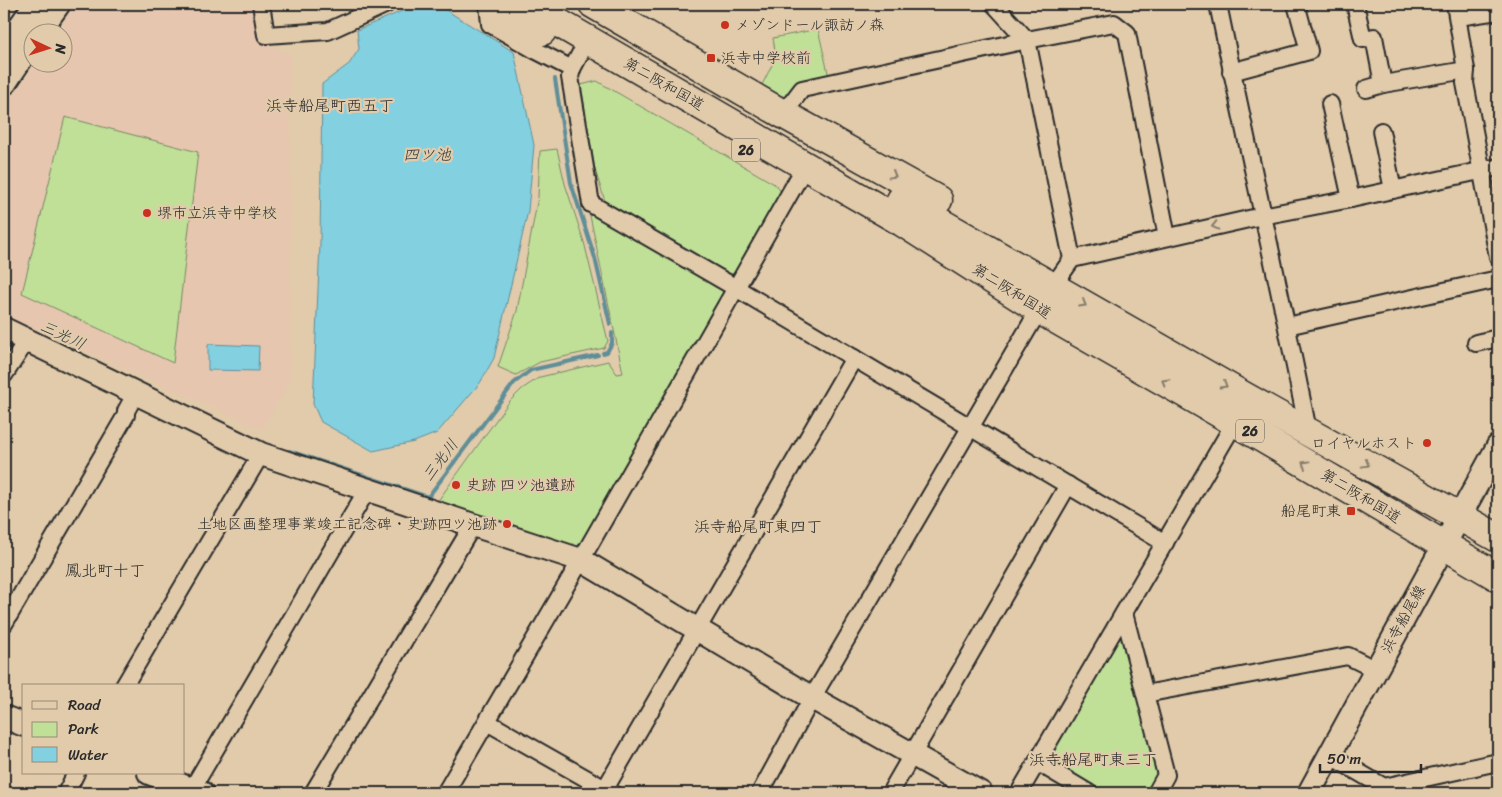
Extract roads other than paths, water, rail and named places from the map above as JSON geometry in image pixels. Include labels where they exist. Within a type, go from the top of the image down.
[{"type":"highway","name":"26","points":[[495,4],[576,61],[798,179],[935,260],[1001,286]]},
{"type":"highway","name":"第二阪和国道","points":[[526,4],[902,222],[970,264],[1001,286],[1045,292],[1308,431],[1498,538]]},
{"type":"highway","name":"第二阪和国道","points":[[562,4],[946,226],[1235,422],[1498,577]]},
{"type":"highway","name":"26","points":[[593,4],[783,114],[955,209],[1016,251],[1045,292]]},
{"type":"main road","points":[[4,82],[37,4]]},
{"type":"main road","points":[[20,42],[57,4]]},
{"type":"street","points":[[260,4],[266,36],[328,31],[387,4]]},
{"type":"street","points":[[488,4],[490,24],[535,50],[576,61],[570,77],[591,204],[1165,543]]},
{"type":"street","points":[[994,4],[1027,40],[1072,259]]},
{"type":"street","points":[[1220,4],[1231,72],[1308,431]]},
{"type":"street","points":[[1231,72],[1309,51],[1296,4]]},
{"type":"street","points":[[1355,4],[1363,39],[1374,38],[1383,84]]},
{"type":"street","points":[[1498,11],[1456,11],[1466,70],[1465,83],[1498,257]]},
{"type":"street","points":[[783,114],[802,89],[1114,23],[1127,33],[1168,237]]},
{"type":"street","points":[[1366,89],[1383,84],[1466,70]]},
{"type":"street","points":[[1330,104],[1351,199]]},
{"type":"street","points":[[1381,131],[1393,190]]},
{"type":"street","points":[[760,793],[812,698],[971,428],[1045,292],[1072,259],[1262,216],[1498,167]]},
{"type":"street","points":[[445,793],[581,560],[798,179]]},
{"type":"street","points":[[1287,326],[1498,279]]},
{"type":"street","points":[[4,375],[13,334],[261,454],[581,560],[812,698],[981,793]]},
{"type":"street","points":[[1476,343],[1498,338]]},
{"type":"street","points":[[487,722],[608,791],[697,629],[854,358]]},
{"type":"street","points":[[4,624],[126,415],[126,411],[136,393]]},
{"type":"street","points":[[1019,793],[1235,422]]},
{"type":"street","name":"浜寺船尾線","points":[[1309,793],[1498,446]]},
{"type":"street","points":[[125,684],[261,454]]},
{"type":"street","points":[[890,793],[1068,485]]},
{"type":"street","points":[[152,774],[197,791],[367,490]]},
{"type":"street","points":[[313,793],[473,525]]},
{"type":"street","points":[[1124,613],[1166,775],[1156,793]]},
{"type":"street","points":[[1145,694],[1348,656],[1376,670]]},
{"type":"street","points":[[4,718],[22,724]]},
{"type":"street","points":[[1329,755],[1384,790],[1498,762]]},
{"type":"street","points":[[1037,762],[1089,793]]},
{"type":"street","points":[[66,793],[76,774]]},
{"type":"water","name":"四ツ池","points":[[419,4],[436,4],[514,52],[534,145],[528,211],[494,358],[480,383],[437,433],[414,442],[373,451],[321,422],[313,404],[320,244],[322,84],[349,64],[359,49],[357,30]]},
{"type":"water","points":[[208,344],[259,346],[258,371],[208,370]]},
{"type":"waterway","name":"三光川","points":[[555,79],[571,183],[595,258],[610,324]]},
{"type":"waterway","name":"三光川","points":[[603,353],[607,352],[612,343],[612,333]]},
{"type":"waterway","name":"三光川","points":[[4,355],[12,344]]},
{"type":"waterway","name":"三光川","points":[[289,451],[428,497],[514,383],[531,370],[598,355]]},
{"type":"place","name":"メゾンドール諏訪ノ森","points":[[725,25]]},
{"type":"place","name":"浜寺中学校前","points":[[711,58]]},
{"type":"place","name":"堺市立浜寺中学校","points":[[147,213]]},
{"type":"place","name":"ロイヤルホスト","points":[[1427,443]]},
{"type":"place","name":"史跡 四ツ池遺跡","points":[[456,485]]},
{"type":"place","name":"船尾町東","points":[[1351,511]]},
{"type":"place","name":"土地区画整理事業竣工記念碑・史跡四ツ池跡","points":[[507,524]]},
{"type":"district","name":"浜寺船尾町西五丁","points":[[330,105]]},
{"type":"district","name":"浜寺船尾町東四丁","points":[[758,526]]},
{"type":"district","name":"鳳北町十丁","points":[[105,570]]},
{"type":"district","name":"浜寺船尾町東三丁","points":[[1093,759]]}]
